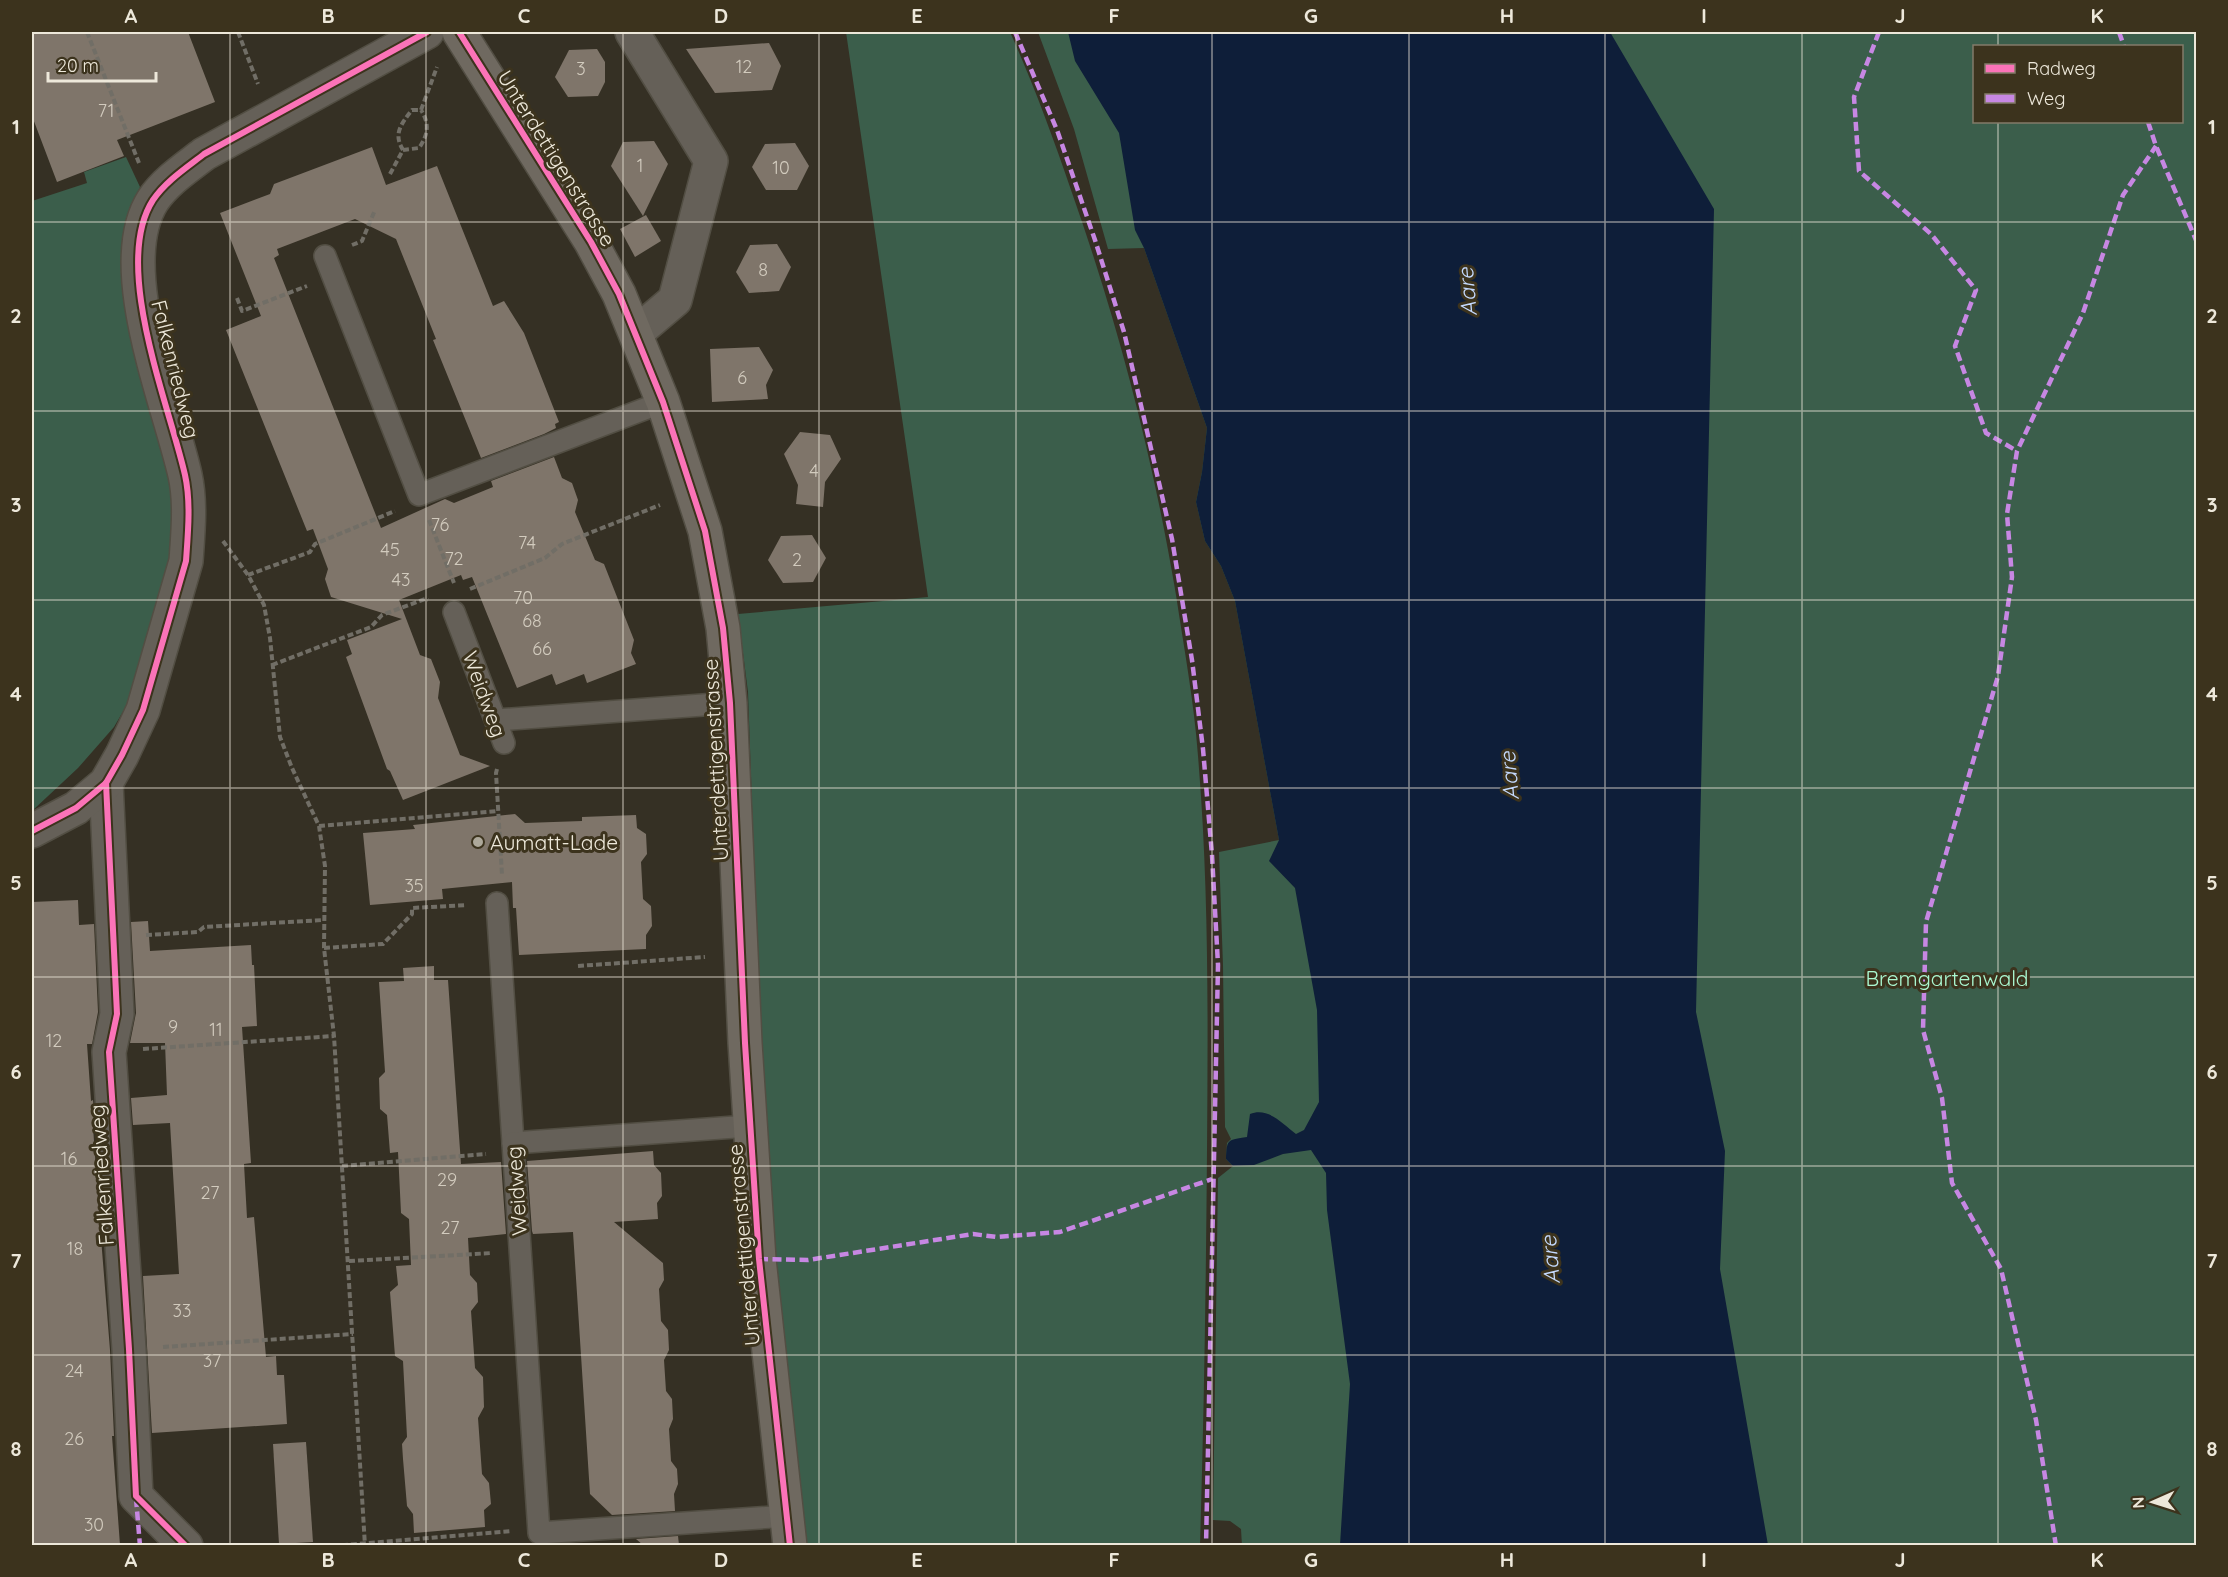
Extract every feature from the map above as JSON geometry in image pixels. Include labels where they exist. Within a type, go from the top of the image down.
[{"type":"street","name":"Falkenriedweg","points":[[32,831],[76,808],[106,783],[123,755],[143,710],[186,561],[185,477],[145,327],[140,290],[141,236],[153,200],[173,178],[204,154],[427,32]]},
{"type":"street","name":"Unterdettigenstrasse","points":[[459,32],[591,242],[619,294],[663,402],[705,531],[723,628],[730,703],[749,1126],[759,1259],[789,1531]]},
{"type":"street","points":[[632,32],[711,161],[675,300],[636,333]]},
{"type":"street","name":"Falkenriedweg","points":[[106,783],[117,1014],[109,1052],[129,1349],[136,1496],[186,1545]]},
{"type":"lane","points":[[325,256],[422,503],[663,402]]},
{"type":"lane","name":"Weidweg","points":[[454,612],[504,743]]},
{"type":"lane","points":[[497,720],[730,703]]},
{"type":"lane","name":"Weidweg","points":[[497,903],[539,1533]]},
{"type":"lane","points":[[513,1147],[749,1126]]},
{"type":"lane","points":[[539,1533],[789,1531]]},
{"type":"path","points":[[87,32],[153,200]]},
{"type":"path","points":[[238,32],[271,117]]},
{"type":"path","points":[[421,110],[440,60],[445,69]]},
{"type":"path","points":[[404,150],[398,142],[400,124],[412,110],[421,110]]},
{"type":"path","points":[[404,150],[419,148],[427,137],[427,119],[421,110]]},
{"type":"path","points":[[390,174],[404,150]]},
{"type":"path","points":[[325,256],[362,241],[375,210]]},
{"type":"path","points":[[237,298],[242,311],[333,276]]},
{"type":"path","points":[[187,501],[210,523],[248,575],[264,605],[270,638],[280,737],[319,826],[325,866],[324,948],[334,1036],[365,1544]]},
{"type":"path","points":[[469,590],[545,558],[561,544],[669,502]]},
{"type":"path","points":[[422,503],[454,584]]},
{"type":"path","points":[[248,575],[310,552],[315,544],[385,515]]},
{"type":"path","points":[[272,665],[371,627],[382,615],[417,602]]},
{"type":"path","points":[[319,826],[498,811]]},
{"type":"path","points":[[324,948],[383,944],[412,914],[412,908],[443,906]]},
{"type":"path","points":[[113,937],[198,932],[204,927],[323,920]]},
{"type":"path","points":[[578,966],[712,957]]},
{"type":"path","points":[[147,1049],[334,1036]]},
{"type":"path","points":[[342,1166],[513,1147]]},
{"type":"path","points":[[349,1261],[478,1254]]},
{"type":"path","points":[[129,1349],[353,1334]]},
{"type":"path","points":[[333,1545],[511,1531],[539,1533]]},
{"type":"green space","points":[[846,32],[1010,32],[1050,130],[1088,240],[1119,340],[1145,441],[1176,595],[1191,695],[1202,805],[1207,953],[1207,1102],[1205,1348],[1200,1545],[807,1545],[773,1252],[757,945],[748,692],[738,614],[928,597]]},
{"type":"green space","name":"Bremgartenwald","points":[[1038,32],[2196,32],[2196,1545],[1242,1546],[1241,1529],[1230,1521],[1213,1520],[1218,1178],[1233,1166],[1226,1159],[1227,1143],[1231,1139],[1225,1127],[1219,852],[1279,840],[1235,601],[1221,566],[1205,541],[1196,502],[1207,428],[1144,248],[1108,249],[1074,129]]},
{"type":"green space","points":[[126,157],[140,187],[130,207],[126,228],[173,475],[178,536],[136,689],[114,727],[78,768],[32,811],[32,201],[87,183],[84,172]]},
{"type":"water","name":"Aare","points":[[1068,32],[1610,32],[1714,209],[1696,1012],[1725,1151],[1720,1269],[1768,1545],[1340,1545],[1350,1384],[1327,1210],[1326,1173],[1311,1150],[1283,1154],[1254,1165],[1233,1166],[1226,1159],[1229,1142],[1247,1137],[1250,1114],[1257,1112],[1269,1114],[1296,1134],[1304,1130],[1319,1102],[1317,1010],[1295,888],[1269,861],[1279,840],[1235,601],[1221,566],[1205,541],[1196,502],[1207,428],[1144,248],[1135,230],[1119,133],[1075,61]]},
{"type":"building","points":[[32,32],[188,32],[215,102],[117,140],[124,156],[57,182],[32,116]]},
{"type":"building","points":[[769,43],[781,66],[772,90],[715,93],[686,49]]},
{"type":"building","points":[[597,49],[605,62],[605,82],[598,96],[568,97],[555,77],[569,50]]},
{"type":"building","points":[[654,141],[668,164],[643,216],[611,166],[623,142]]},
{"type":"building","points":[[795,143],[809,166],[797,190],[766,190],[752,167],[765,144]]},
{"type":"building","points":[[372,147],[386,185],[437,166],[493,306],[504,301],[524,333],[559,422],[555,424],[556,428],[544,434],[481,458],[433,340],[436,339],[396,239],[355,219],[277,249],[279,255],[274,258],[381,528],[445,499],[454,503],[493,487],[491,481],[554,457],[562,478],[572,483],[578,500],[575,512],[595,560],[604,564],[634,640],[631,653],[636,664],[587,683],[584,674],[556,685],[552,674],[517,688],[472,577],[463,580],[461,575],[399,600],[420,655],[431,659],[440,682],[438,698],[460,755],[490,766],[403,800],[387,769],[346,657],[352,654],[347,640],[402,619],[331,597],[325,579],[328,569],[313,529],[307,531],[226,330],[261,316],[220,213],[270,194],[274,184]]},
{"type":"building","points":[[646,215],[661,241],[635,257],[620,229]]},
{"type":"building","points":[[777,244],[791,267],[779,291],[749,293],[736,272],[750,245]]},
{"type":"building","points":[[759,347],[773,370],[766,385],[768,399],[712,402],[710,349]]},
{"type":"building","points":[[800,432],[830,435],[841,459],[825,482],[823,507],[796,504],[798,485],[784,454]]},
{"type":"building","points":[[812,535],[826,558],[813,582],[783,583],[768,560],[781,536]]},
{"type":"building","points":[[515,814],[525,823],[582,821],[582,817],[636,815],[637,828],[646,834],[647,854],[641,862],[643,899],[651,906],[652,926],[646,935],[646,949],[519,955],[512,882],[442,889],[443,899],[370,905],[363,833],[415,829],[413,825]]},
{"type":"building","points":[[78,900],[79,925],[94,924],[98,1012],[92,1044],[87,1044],[110,1350],[114,1436],[112,1436],[120,1545],[32,1545],[32,902]]},
{"type":"building","points":[[148,921],[150,951],[251,945],[257,1026],[242,1027],[251,1163],[244,1164],[247,1218],[254,1217],[266,1357],[276,1356],[277,1375],[284,1375],[287,1424],[152,1433],[143,1276],[179,1274],[170,1123],[133,1125],[131,1098],[167,1095],[165,1043],[130,1043],[136,1013],[131,922]]},
{"type":"building","points":[[434,966],[434,980],[448,980],[461,1164],[501,1162],[506,1234],[468,1238],[470,1275],[477,1283],[478,1302],[471,1311],[475,1368],[483,1377],[484,1407],[478,1418],[482,1474],[489,1483],[491,1504],[484,1510],[485,1527],[414,1533],[413,1514],[407,1506],[402,1444],[407,1437],[403,1361],[395,1356],[390,1292],[398,1285],[396,1266],[411,1265],[409,1219],[401,1213],[398,1152],[390,1153],[387,1115],[380,1109],[379,1078],[385,1072],[379,982],[404,981],[403,968]]},
{"type":"building","points":[[653,1151],[654,1165],[661,1173],[662,1196],[657,1203],[658,1219],[614,1222],[663,1263],[664,1280],[659,1289],[661,1321],[668,1330],[669,1350],[664,1360],[666,1391],[672,1399],[673,1419],[669,1429],[671,1461],[677,1469],[678,1484],[674,1494],[675,1511],[612,1515],[590,1494],[573,1232],[533,1234],[527,1161]]},
{"type":"building","points":[[306,1442],[313,1542],[279,1544],[273,1444]]},
{"type":"building","points":[[678,1536],[679,1545],[643,1545],[636,1539]]},
{"type":"marked path","points":[[1015,32],[1057,130],[1124,332],[1172,539],[1192,660],[1203,749],[1218,965],[1206,1546]]},
{"type":"marked path","points":[[1879,32],[1854,97],[1859,171],[1931,234],[1976,290],[1955,346],[1986,433],[2017,451]]},
{"type":"marked path","points":[[2119,32],[2124,45]]},
{"type":"marked path","points":[[2148,123],[2196,240]]},
{"type":"marked path","points":[[2056,1546],[2036,1420],[2001,1269],[1952,1183],[1942,1098],[1923,1030],[1926,922],[1998,676],[2012,577],[2007,514],[2017,451],[2083,313],[2123,195],[2156,146]]},
{"type":"marked path","points":[[759,1259],[808,1260],[973,1234],[997,1237],[1060,1232],[1212,1179]]},
{"type":"marked path","points":[[136,1498],[140,1546]]},
{"type":"cycle path","points":[[32,831],[76,808],[106,783],[122,755],[143,710],[186,561],[187,485],[147,335],[140,297],[138,260],[142,228],[153,200],[170,181],[204,154],[427,32]]},
{"type":"cycle path","points":[[459,32],[591,242],[619,294],[663,402],[705,531],[723,628],[730,703],[745,1043],[759,1259],[790,1546]]},
{"type":"cycle path","points":[[106,783],[117,1014],[109,1052],[129,1349],[136,1496],[186,1546]]},
{"type":"place","name":"Aumatt-Lade","points":[[478,842]]}]
